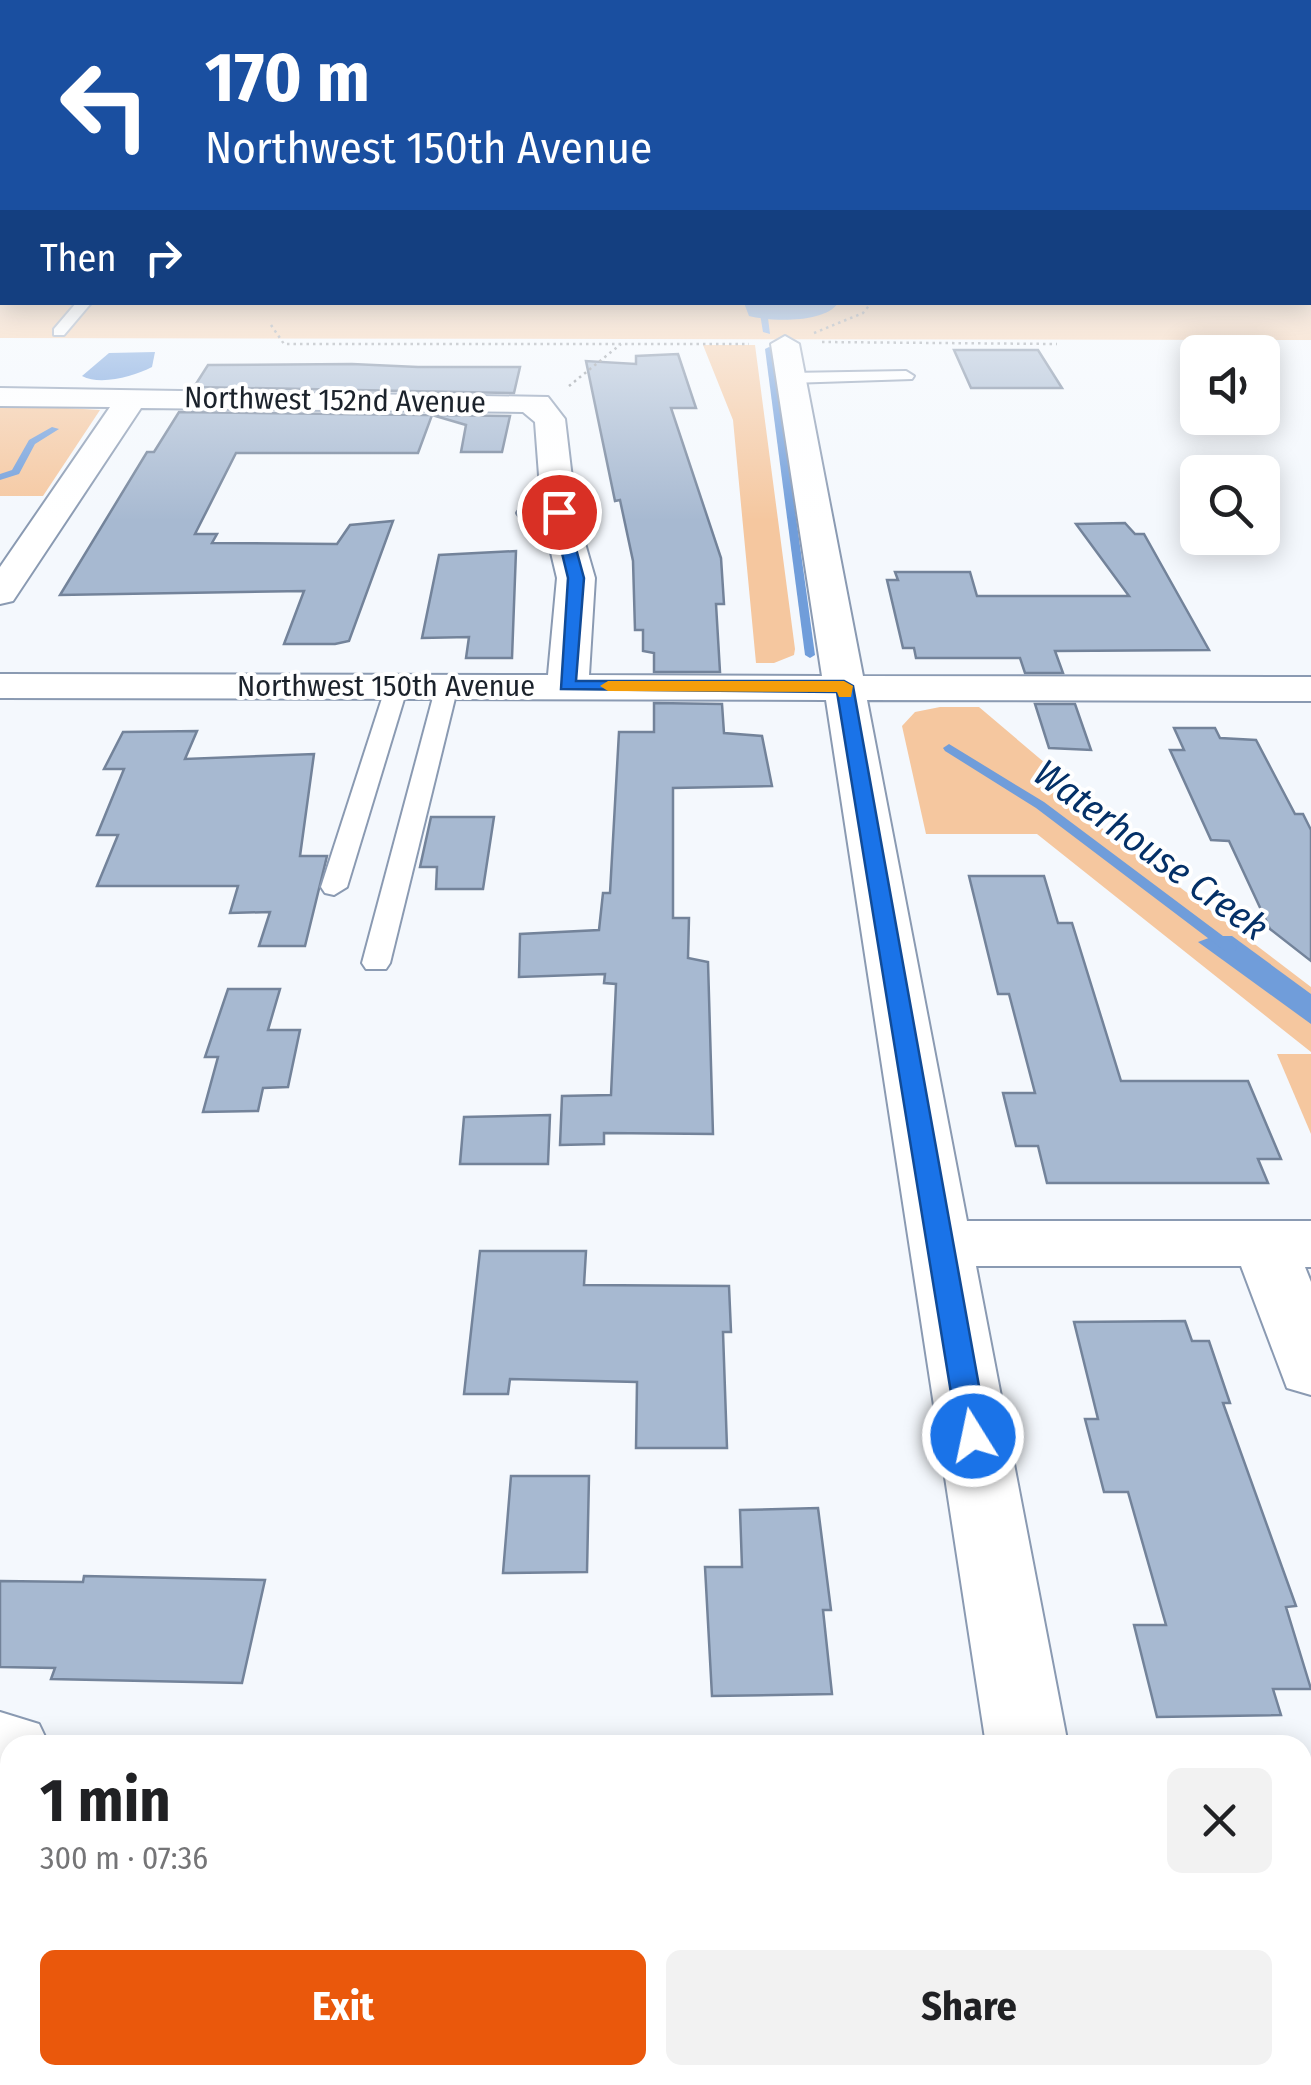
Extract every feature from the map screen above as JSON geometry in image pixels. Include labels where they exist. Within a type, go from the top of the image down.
[{"type":"street","points":[[785,344],[1025,1735]]},
{"type":"street","name":"Northwest 152nd Avenue","points":[[0,398],[535,404]]},
{"type":"street","points":[[0,593],[63,508],[71,487],[132,398]]},
{"type":"street","points":[[535,404],[550,419],[547,513],[576,578],[568,686]]},
{"type":"street","name":"Northwest 150th Avenue","points":[[0,686],[844,686],[1309,692]]},
{"type":"street","points":[[939,1243],[1288,1244],[1311,1369]]},
{"type":"lane","points":[[59,332],[64,326]]},
{"type":"lane","points":[[790,378],[906,376]]},
{"type":"lane","points":[[334,887],[397,686]]},
{"type":"lane","points":[[376,963],[447,686]]},
{"type":"path","points":[[272,326],[284,344],[1057,344]]},
{"type":"path","points":[[785,344],[829,326]]},
{"type":"path","points":[[535,404],[560,392],[621,344]]},
{"type":"shaded area","points":[[0,326],[1311,326],[1311,340],[1280,340],[1280,335],[1180,335],[1180,340],[0,338]]},
{"type":"shaded area","points":[[703,345],[755,345],[795,649],[794,655],[774,663],[756,663],[733,420]]},
{"type":"shaded area","points":[[0,404],[100,410],[43,496],[0,496]]},
{"type":"shaded area","points":[[940,707],[979,707],[1091,802],[1069,803],[1311,987],[1311,1052],[1037,834],[926,834],[902,726],[915,712]]},
{"type":"shaded area","points":[[1277,1054],[1311,1054],[1311,1134]]},
{"type":"water","points":[[155,352],[152,367],[136,374],[108,380],[82,376],[109,353]]},
{"type":"water","points":[[1214,936],[1232,936],[1311,994],[1311,1024],[1198,942]]},
{"type":"building","points":[[954,350],[1038,350],[1062,388],[971,388]]},
{"type":"building","points":[[678,354],[696,408],[671,408],[721,558],[724,604],[716,604],[720,672],[654,672],[654,653],[643,651],[643,630],[635,630],[633,561],[620,500],[615,501],[586,361],[636,364],[636,356]]},
{"type":"building","points":[[208,365],[520,367],[514,393],[194,387]]},
{"type":"building","points":[[179,412],[432,415],[418,453],[236,453],[195,534],[217,534],[212,543],[337,544],[350,525],[393,521],[349,641],[284,644],[304,591],[60,595],[147,452],[154,452]]},
{"type":"building","points":[[432,415],[510,416],[502,452],[461,452],[466,425]]},
{"type":"building","points":[[1125,523],[1135,534],[1144,534],[1209,650],[1055,651],[1063,673],[1025,673],[1020,658],[916,658],[914,648],[903,648],[887,580],[898,580],[895,572],[970,572],[977,596],[1129,596],[1076,524]]},
{"type":"building","points":[[516,551],[512,658],[466,658],[469,637],[422,638],[439,555]]},
{"type":"building","points":[[654,703],[722,704],[724,733],[762,736],[772,786],[673,788],[673,918],[689,918],[688,958],[708,962],[713,1134],[604,1133],[604,1144],[560,1145],[562,1096],[611,1095],[616,984],[604,983],[605,974],[519,977],[520,934],[599,930],[603,893],[610,893],[619,732],[654,732]]},
{"type":"building","points":[[1035,704],[1075,704],[1091,750],[1049,748]]},
{"type":"building","points":[[1174,728],[1215,728],[1220,738],[1256,740],[1295,814],[1303,814],[1311,830],[1311,961],[1270,929],[1229,841],[1211,840],[1170,750],[1184,750]]},
{"type":"building","points":[[197,731],[185,759],[314,754],[300,856],[327,856],[305,946],[259,946],[270,912],[230,913],[238,886],[97,886],[118,835],[97,835],[124,769],[104,769],[123,732]]},
{"type":"building","points":[[431,817],[494,817],[483,889],[436,889],[437,867],[420,867]]},
{"type":"building","points":[[969,876],[1044,876],[1058,923],[1072,923],[1121,1081],[1248,1081],[1281,1159],[1258,1159],[1268,1183],[1047,1183],[1038,1146],[1016,1146],[1003,1093],[1035,1093],[1009,994],[998,994]]},
{"type":"building","points":[[228,989],[280,989],[268,1030],[300,1030],[288,1087],[263,1088],[258,1111],[203,1112],[218,1057],[205,1057]]},
{"type":"building","points":[[550,1115],[548,1164],[460,1164],[464,1117]]},
{"type":"building","points":[[480,1251],[586,1251],[584,1285],[729,1286],[731,1332],[723,1332],[727,1448],[636,1448],[637,1382],[510,1379],[508,1394],[464,1394]]},
{"type":"building","points":[[1185,1321],[1192,1341],[1209,1341],[1230,1403],[1223,1403],[1296,1606],[1286,1607],[1311,1689],[1273,1689],[1281,1715],[1157,1717],[1134,1625],[1166,1625],[1128,1492],[1104,1492],[1085,1419],[1098,1419],[1074,1322]]},
{"type":"building","points":[[511,1476],[589,1476],[587,1572],[503,1573]]},
{"type":"building","points":[[818,1508],[831,1610],[823,1610],[832,1694],[712,1696],[705,1567],[742,1567],[740,1510]]},
{"type":"building","points":[[84,1576],[265,1580],[242,1683],[51,1679],[55,1668],[0,1667],[0,1581],[83,1582]]},
{"type":"waterway","name":"Waterhouse Creek","points":[[766,326],[767,332]]},
{"type":"waterway","name":"Waterhouse Creek","points":[[769,349],[810,655]]},
{"type":"waterway","points":[[0,477],[16,472],[32,442],[55,429]]},
{"type":"waterway","name":"Waterhouse Creek","points":[[949,748],[1040,805],[1230,948]]},
{"type":"slow traffic","points":[[608,686],[844,686],[845,693]]},
{"type":"route","points":[[559,512],[576,578],[568,686],[844,686],[973,1436]]}]
